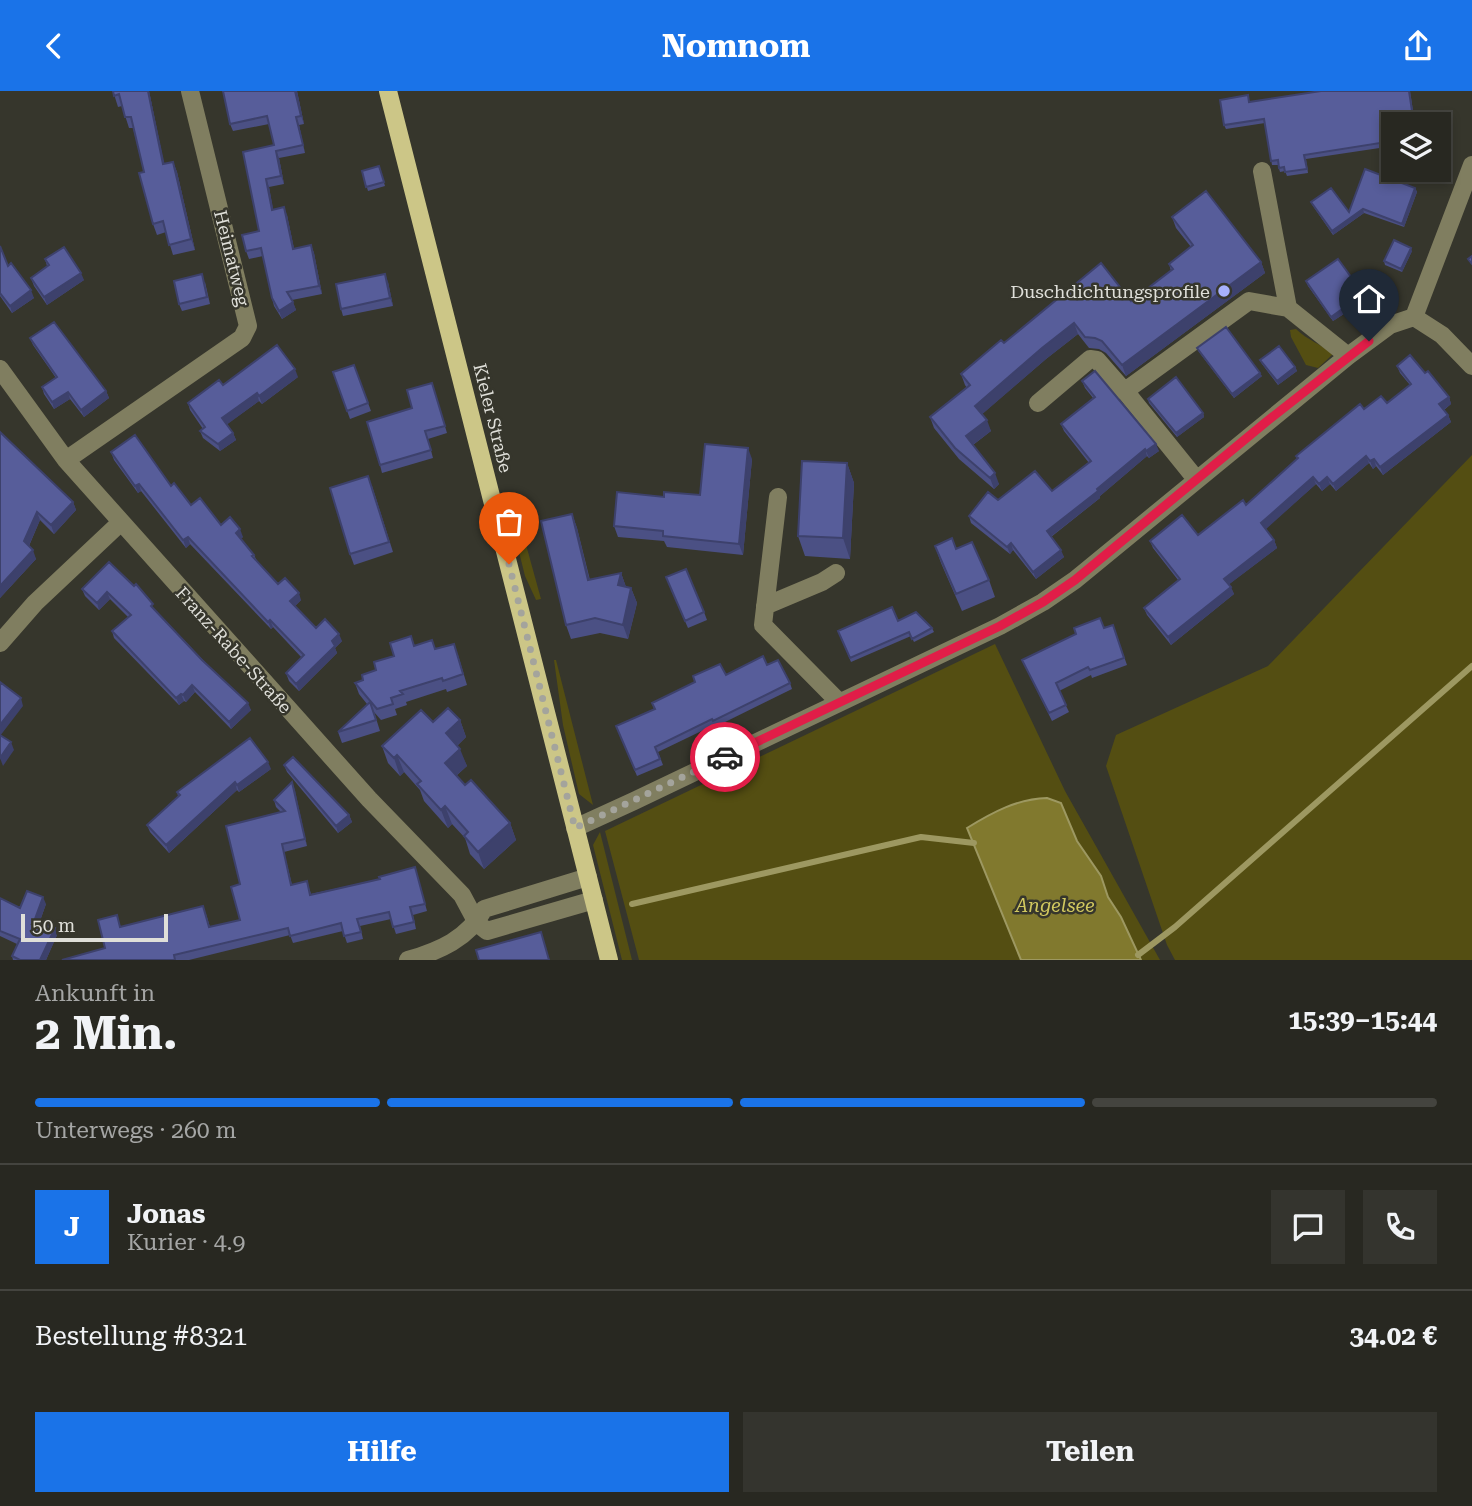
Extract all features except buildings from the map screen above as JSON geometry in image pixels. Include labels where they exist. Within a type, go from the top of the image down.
[{"type":"main road","name":"Kieler Straße","points":[[388,91],[609,960]]},
{"type":"street","name":"Heimatweg","points":[[65,460],[242,338],[248,326],[190,91]]},
{"type":"street","points":[[1414,317],[1472,165]]},
{"type":"street","points":[[1262,171],[1288,308]]},
{"type":"street","points":[[1125,392],[1249,302],[1288,308],[1348,356]]},
{"type":"street","points":[[575,828],[1000,626],[1043,602],[1075,580],[1348,356],[1390,325],[1414,317]]},
{"type":"street","points":[[1414,317],[1443,335],[1472,366]]},
{"type":"street","points":[[1038,403],[1090,359],[1094,359],[1125,392],[1196,479]]},
{"type":"street","name":"Franz-Rabe-Straße","points":[[0,369],[65,460],[369,799],[461,895],[477,923]]},
{"type":"street","points":[[778,498],[763,625],[839,702]]},
{"type":"street","points":[[0,643],[35,603],[120,523]]},
{"type":"street","points":[[765,606],[822,582],[836,573]]},
{"type":"street","points":[[408,960],[454,952],[477,923],[484,909],[588,877]]},
{"type":"street","points":[[477,923],[487,931],[594,900]]},
{"type":"shaded area","points":[[1296,329],[1333,354],[1318,368],[1306,365],[1291,337],[1290,330]]},
{"type":"shaded area","points":[[1472,455],[1472,960],[1175,960],[1167,945],[1106,766],[1116,735],[1268,666]]},
{"type":"shaded area","points":[[520,523],[541,599],[536,600],[525,576],[514,532]]},
{"type":"shaded area","points":[[995,644],[1065,791],[1160,960],[1141,960],[1121,917],[1108,897],[1101,876],[1077,841],[1061,803],[967,828],[1021,960],[639,960],[605,831]]},
{"type":"shaded area","points":[[554,660],[593,805],[579,794],[563,725]]},
{"type":"shaded area","points":[[600,832],[632,960],[622,960],[593,845]]},
{"type":"water","name":"Angelsee","points":[[1047,798],[1061,803],[1077,841],[1101,876],[1108,897],[1121,917],[1141,960],[1021,960],[967,828],[1006,807]]},
{"type":"waterway","points":[[1138,955],[1175,927],[1472,666]]},
{"type":"waterway","points":[[632,904],[921,837],[974,843]]},
{"type":"way so far","points":[[509,564],[575,828],[725,757]]},
{"type":"place","name":"Duschdichtungsprofile","points":[[1224,291]]},
{"type":"route","points":[[725,757],[1000,626],[1043,602],[1075,580],[1172,498],[1369,341]]}]
